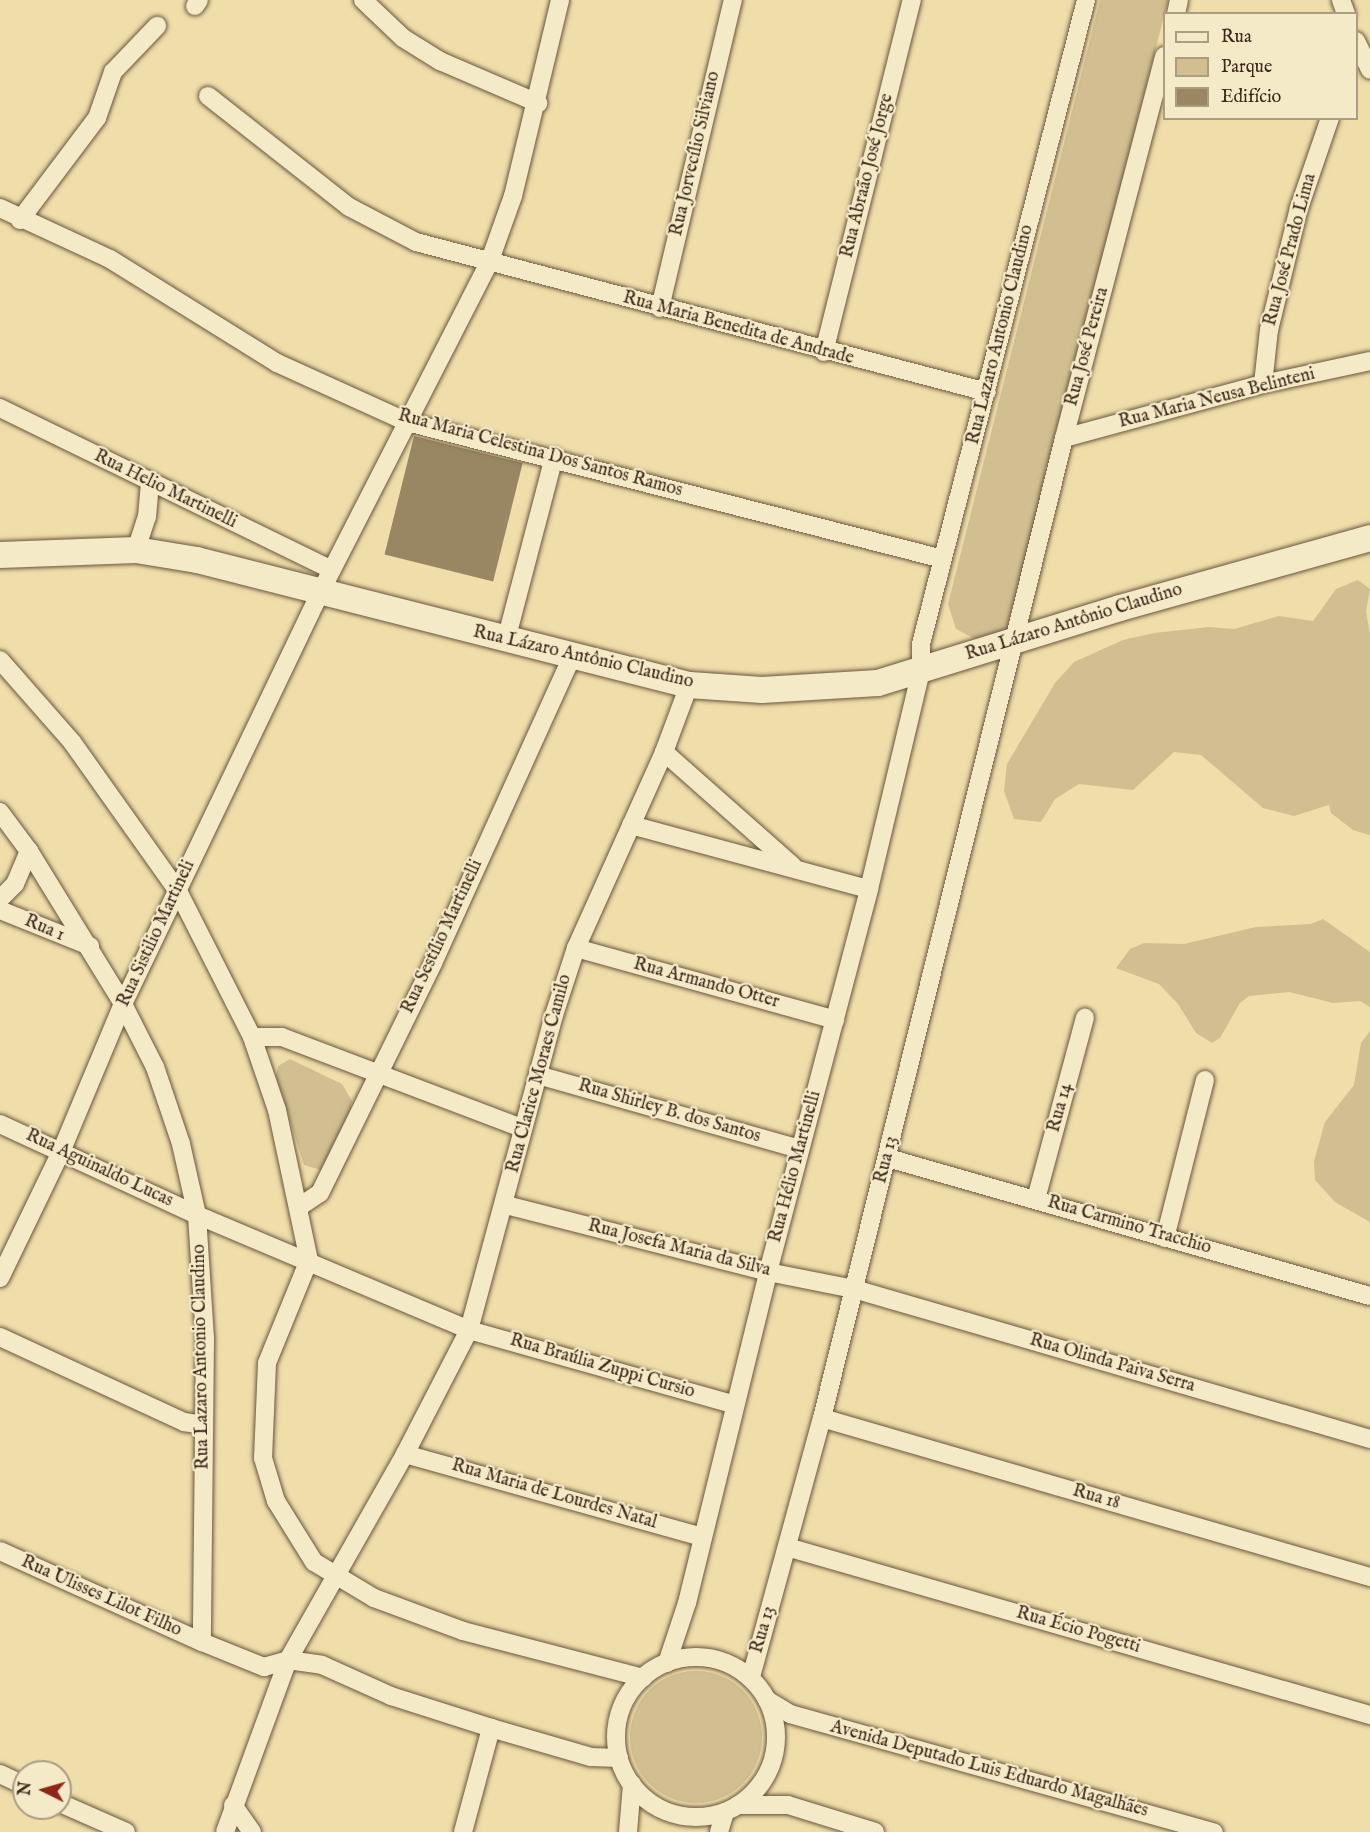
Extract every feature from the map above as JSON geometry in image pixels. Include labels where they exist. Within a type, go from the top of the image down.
[{"type":"main road","name":"Rua Lázaro Antônio Claudino","points":[[0,555],[136,550],[249,572],[320,593],[689,685],[762,690],[878,683],[1014,640],[1370,538]]},
{"type":"street","points":[[363,0],[403,38],[440,61],[538,103]]},
{"type":"street","name":"Rua Sistilio Martineli","points":[[0,1278],[61,1152],[123,1004],[320,593],[489,263],[513,196],[538,103],[560,0]]},
{"type":"street","name":"Rua Jorvecílio Silviano","points":[[660,308],[733,0]]},
{"type":"street","name":"Rua Abraão José Jorge","points":[[824,352],[912,0]]},
{"type":"street","name":"Rua Lazaro Antonio Claudino","points":[[921,670],[921,644],[1086,0]]},
{"type":"street","points":[[20,220],[97,118],[113,72],[157,26]]},
{"type":"street","points":[[1358,44],[1370,70]]},
{"type":"street","name":"Rua José Pereira","points":[[1014,640],[1064,438],[1163,60]]},
{"type":"street","name":"Rua Maria Benedita de Andrade","points":[[208,96],[349,207],[416,242],[824,352],[987,393]]},
{"type":"street","name":"Rua José Prado Lima","points":[[1263,384],[1269,330],[1299,208],[1329,120]]},
{"type":"street","name":"Rua Maria Celestina Dos Santos Ramos","points":[[0,208],[20,220],[110,259],[277,363],[407,422],[554,457],[943,559]]},
{"type":"street","name":"Rua Maria Neusa Belinteni","points":[[1064,438],[1263,384],[1370,361]]},
{"type":"street","name":"Rua Helio Martinelli","points":[[0,408],[332,570]]},
{"type":"street","points":[[506,640],[554,457]]},
{"type":"street","points":[[136,550],[147,517],[150,483]]},
{"type":"street","name":"Rua 13","points":[[751,1677],[822,1418],[888,1158],[1014,640]]},
{"type":"street","name":"Rua Sestílio Martinelli","points":[[299,1207],[320,1193],[375,1074],[433,963],[572,656]]},
{"type":"street","points":[[0,660],[72,742],[178,891],[252,1037],[277,1110],[309,1260],[267,1364],[263,1458],[281,1510],[314,1563],[374,1598],[463,1631],[643,1678]]},
{"type":"street","name":"Rua Hélio Martinelli","points":[[668,1663],[680,1632],[768,1272],[869,889],[921,670]]},
{"type":"street","name":"Rua Clarice Moraes Camilo","points":[[225,1832],[288,1660],[405,1454],[469,1330],[506,1204],[522,1128],[576,948],[664,752],[689,685]]},
{"type":"street","points":[[664,752],[797,870]]},
{"type":"street","name":"Rua Lazaro Antonio Claudino","points":[[0,812],[29,851],[90,946],[123,1004],[155,1067],[181,1143],[197,1215],[205,1338],[202,1642]]},
{"type":"street","points":[[631,825],[869,889]]},
{"type":"street","points":[[0,899],[15,884],[29,851]]},
{"type":"street","name":"Rua 1","points":[[0,910],[90,946]]},
{"type":"street","name":"Rua Armando Otter","points":[[576,948],[835,1020]]},
{"type":"street","name":"Rua 14","points":[[1036,1199],[1085,1017]]},
{"type":"street","points":[[252,1037],[282,1037],[522,1128]]},
{"type":"street","name":"Rua Shirley B. dos Santos","points":[[538,1075],[800,1149]]},
{"type":"street","points":[[1165,1238],[1205,1080]]},
{"type":"street","name":"Rua Aguinaldo Lucas","points":[[0,1124],[197,1215]]},
{"type":"street","name":"Rua Carmino Tracchio","points":[[888,1158],[1370,1296]]},
{"type":"street","name":"Rua Josefa Maria da Silva","points":[[506,1204],[768,1272],[854,1289]]},
{"type":"street","points":[[197,1215],[309,1260],[469,1330]]},
{"type":"street","name":"Rua Olinda Paiva Serra","points":[[854,1289],[1370,1440]]},
{"type":"street","name":"Rua Braúlia Zuppi Cursio","points":[[469,1330],[735,1405]]},
{"type":"street","points":[[0,1338],[184,1422],[203,1425]]},
{"type":"street","name":"Rua 18","points":[[822,1418],[1370,1577]]},
{"type":"street","name":"Rua Maria de Lourdes Natal","points":[[405,1454],[702,1537]]},
{"type":"street","name":"Rua Écio Pogetti","points":[[787,1547],[1370,1715]]},
{"type":"street","name":"Rua Ulisses Lilot Filho","points":[[0,1551],[202,1642]]},
{"type":"street","points":[[202,1642],[264,1667],[288,1660],[322,1665],[390,1696],[491,1728],[591,1757],[619,1758]]},
{"type":"street","points":[[719,1832],[732,1808],[760,1785],[773,1758],[775,1729],[767,1700],[751,1677],[709,1658],[668,1663],[643,1678],[621,1713],[617,1728],[619,1758],[632,1784],[654,1805],[674,1814],[696,1817],[732,1808],[788,1805],[875,1832]]},
{"type":"street","name":"Avenida Deputado Luis Eduardo Magalhães","points":[[767,1700],[790,1714],[1214,1832]]},
{"type":"street","points":[[463,1832],[491,1728]]},
{"type":"street","points":[[628,1832],[632,1784]]},
{"type":"street","points":[[233,1805],[252,1832]]},
{"type":"street","points":[[72,1808],[126,1832]]},
{"type":"green space","points":[[1100,0],[1168,0],[1165,12],[1163,12],[1163,20],[1010,626],[1004,632],[979,641],[956,629],[948,604]]},
{"type":"green space","points":[[1358,580],[1370,589],[1366,611],[1370,634],[1370,835],[1353,830],[1331,813],[1329,805],[1294,816],[1263,808],[1201,755],[1174,752],[1133,790],[1079,784],[1055,799],[1041,822],[1014,819],[1004,791],[1007,764],[1055,683],[1074,662],[1123,640],[1154,633],[1209,627],[1234,629],[1279,616],[1313,621],[1336,589]]},
{"type":"green space","points":[[1323,919],[1370,952],[1370,1007],[1360,1001],[1333,1003],[1289,992],[1249,996],[1240,1003],[1220,1038],[1212,1043],[1196,1033],[1178,1004],[1159,984],[1116,968],[1130,949],[1144,943],[1184,944],[1256,927],[1311,924]]},
{"type":"green space","points":[[1370,1031],[1370,1222],[1335,1202],[1315,1180],[1314,1161],[1325,1122],[1354,1085],[1361,1043]]},
{"type":"green space","points":[[290,1059],[342,1084],[352,1101],[349,1115],[321,1170],[304,1165],[276,1076],[278,1066]]},
{"type":"green space","points":[[696,1671],[721,1676],[743,1690],[757,1712],[762,1737],[757,1762],[743,1784],[721,1798],[696,1803],[671,1798],[649,1784],[635,1762],[630,1737],[635,1712],[649,1690],[671,1676]]},
{"type":"building","points":[[414,436],[523,463],[493,581],[384,554]]}]
